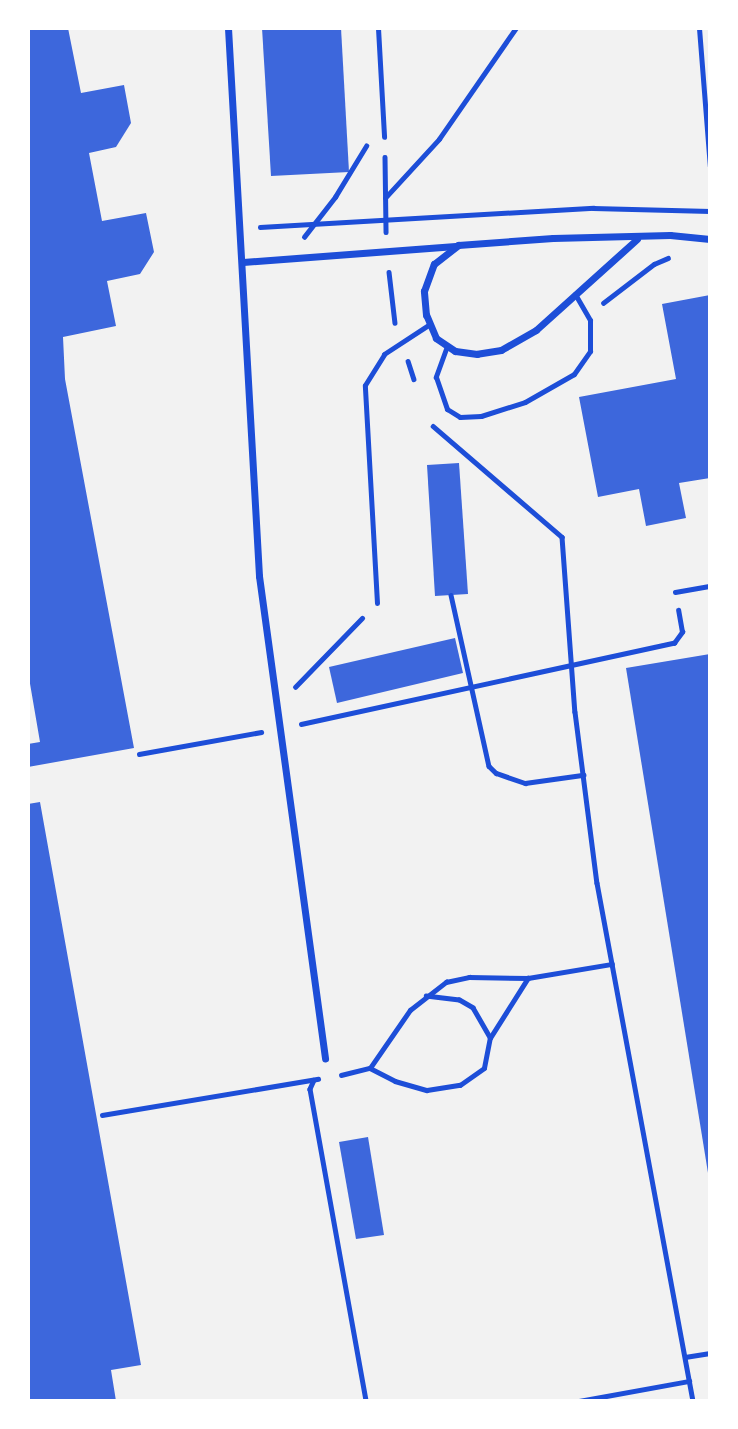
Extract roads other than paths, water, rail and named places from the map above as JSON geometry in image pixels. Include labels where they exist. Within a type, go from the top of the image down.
[{"type":"street","points":[[228,28],[259,576],[277,730],[325,1059]]},
{"type":"street","points":[[243,262],[387,253],[553,237],[637,239],[670,235],[710,239]]},
{"type":"street","points":[[458,245],[434,264],[424,291],[430,324],[436,338],[447,346],[477,354],[501,350],[536,330],[637,239]]},
{"type":"lane","points":[[378,28],[384,137]]},
{"type":"lane","points":[[699,28],[710,167]]},
{"type":"lane","points":[[447,346],[436,377],[438,393],[447,409],[460,417],[481,416],[525,402],[574,374],[590,351],[593,336],[588,316],[575,294]]},
{"type":"lane","points":[[377,603],[364,394],[373,366],[401,341],[430,324]]},
{"type":"lane","points":[[675,592],[710,586]]}]
